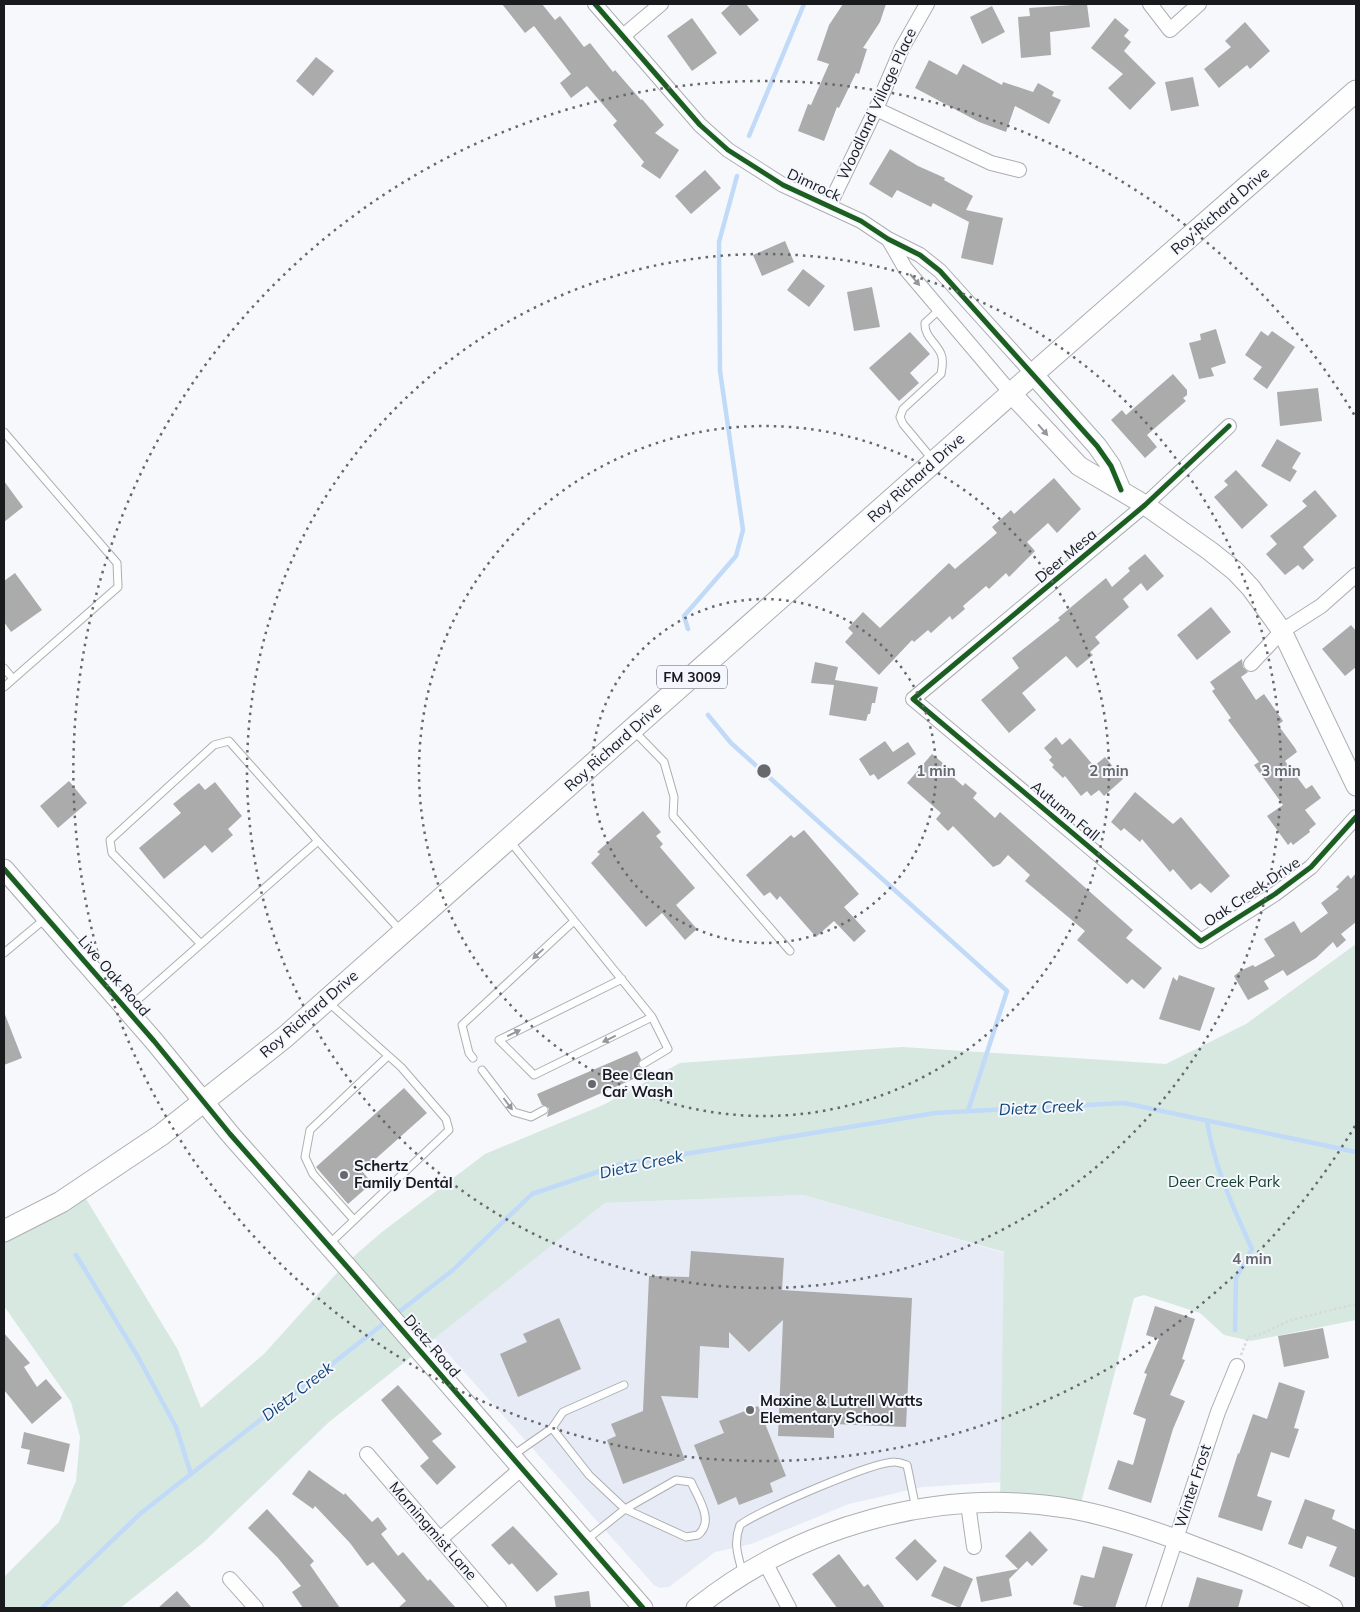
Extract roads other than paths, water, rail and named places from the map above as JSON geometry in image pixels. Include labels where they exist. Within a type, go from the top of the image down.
[{"type":"main road","name":"Roy Richard Drive","points":[[4,1231],[61,1202],[161,1135],[285,1037],[1011,393],[1356,91]]},
{"type":"street","name":"Dimrock","points":[[595,4],[700,125],[728,150],[783,185],[861,221],[888,239],[920,255],[940,271],[1033,374]]},
{"type":"street","points":[[623,36],[661,4]]},
{"type":"street","name":"Woodland Village Place","points":[[829,206],[876,109],[902,48],[926,4]]},
{"type":"street","points":[[1150,4],[1170,30],[1199,4]]},
{"type":"street","points":[[876,109],[991,163],[1018,170]]},
{"type":"street","name":"Dimrock","points":[[888,239],[905,268],[1011,393]]},
{"type":"street","points":[[1033,374],[1097,446],[1111,466],[1121,490]]},
{"type":"street","points":[[1011,393],[1079,466],[1145,505],[1235,571],[1251,588],[1282,631],[1356,786]]},
{"type":"street","name":"Deer Mesa","points":[[914,699],[1145,505],[1229,426]]},
{"type":"street","points":[[1251,664],[1282,631],[1321,606],[1356,575]]},
{"type":"street","name":"Autumn Fall","points":[[914,699],[1201,941]]},
{"type":"street","name":"Oak Creek Drive","points":[[1201,941],[1275,894],[1311,867],[1356,817]]},
{"type":"street","name":"Live Oak Road","points":[[4,869],[204,1101]]},
{"type":"street","name":"Dietz Road","points":[[204,1101],[230,1134],[642,1608]]},
{"type":"street","name":"Winter Frost","points":[[1153,1608],[1218,1412],[1237,1366]]},
{"type":"street","name":"Morningmist Lane","points":[[367,1454],[499,1608]]},
{"type":"street","points":[[440,1539],[517,1462]]},
{"type":"street","points":[[696,1608],[743,1574],[765,1562],[810,1540],[851,1526],[916,1510],[968,1504],[1014,1503],[1073,1510],[1176,1539],[1298,1588],[1333,1608]]},
{"type":"street","points":[[968,1504],[974,1547]]},
{"type":"street","points":[[765,1562],[790,1608]]},
{"type":"street","points":[[230,1579],[256,1608]]},
{"type":"lane","points":[[934,462],[902,424],[900,417],[903,409],[941,374],[943,359],[941,353],[928,337],[925,329],[926,323],[940,310]]},
{"type":"lane","points":[[4,432],[117,563],[118,587],[4,687]]},
{"type":"lane","points":[[4,668],[13,679]]},
{"type":"lane","points":[[633,730],[664,762],[674,797],[673,816],[790,951]]},
{"type":"lane","points":[[201,944],[112,853],[110,840],[214,745],[230,741],[318,841],[403,933]]},
{"type":"lane","points":[[508,840],[652,1017],[668,1049],[643,1064]]},
{"type":"lane","points":[[127,1010],[318,841]]},
{"type":"lane","points":[[4,953],[46,918]]},
{"type":"lane","points":[[473,1058],[469,1053],[462,1025],[574,921]]},
{"type":"lane","points":[[622,979],[499,1040],[534,1075],[652,1017]]},
{"type":"lane","points":[[326,1001],[401,1067],[446,1119],[449,1130],[328,1245]]},
{"type":"lane","points":[[354,1220],[313,1174],[305,1156],[310,1130],[388,1056]]},
{"type":"lane","points":[[482,1070],[514,1112],[531,1117],[544,1110]]},
{"type":"lane","points":[[517,1462],[552,1428],[563,1412],[624,1385]]},
{"type":"lane","points":[[552,1428],[589,1475],[625,1509],[686,1536],[698,1535],[703,1531],[707,1518],[690,1482],[676,1480],[625,1509],[585,1541]]},
{"type":"lane","points":[[743,1574],[736,1549],[736,1536],[740,1525],[808,1492],[882,1464],[896,1462],[906,1465],[916,1510]]},
{"type":"waterway","points":[[749,136],[804,4]]},
{"type":"waterway","points":[[688,629],[684,616],[736,556],[743,530],[720,371],[719,242],[737,176]]},
{"type":"waterway","points":[[708,715],[731,743],[1007,991],[968,1111]]},
{"type":"waterway","name":"Dietz Creek","points":[[395,1315],[453,1270],[532,1194],[618,1165],[935,1113],[1124,1103],[1356,1152]]},
{"type":"waterway","points":[[1207,1121],[1219,1171],[1252,1249],[1236,1278],[1235,1330]]},
{"type":"waterway","points":[[76,1255],[138,1357],[176,1427],[191,1474]]},
{"type":"waterway","name":"Dietz Creek","points":[[42,1608],[141,1513],[387,1321]]},
{"type":"place","name":"Bee Clean Car Wash","points":[[592,1084]]},
{"type":"place","name":"Schertz Family Dental","points":[[344,1175]]},
{"type":"place","name":"Maxine & Lutrell Watts Elementary School","points":[[750,1410]]},
{"type":"park label","name":"Deer Creek Park","points":[[1224,1182]]}]
